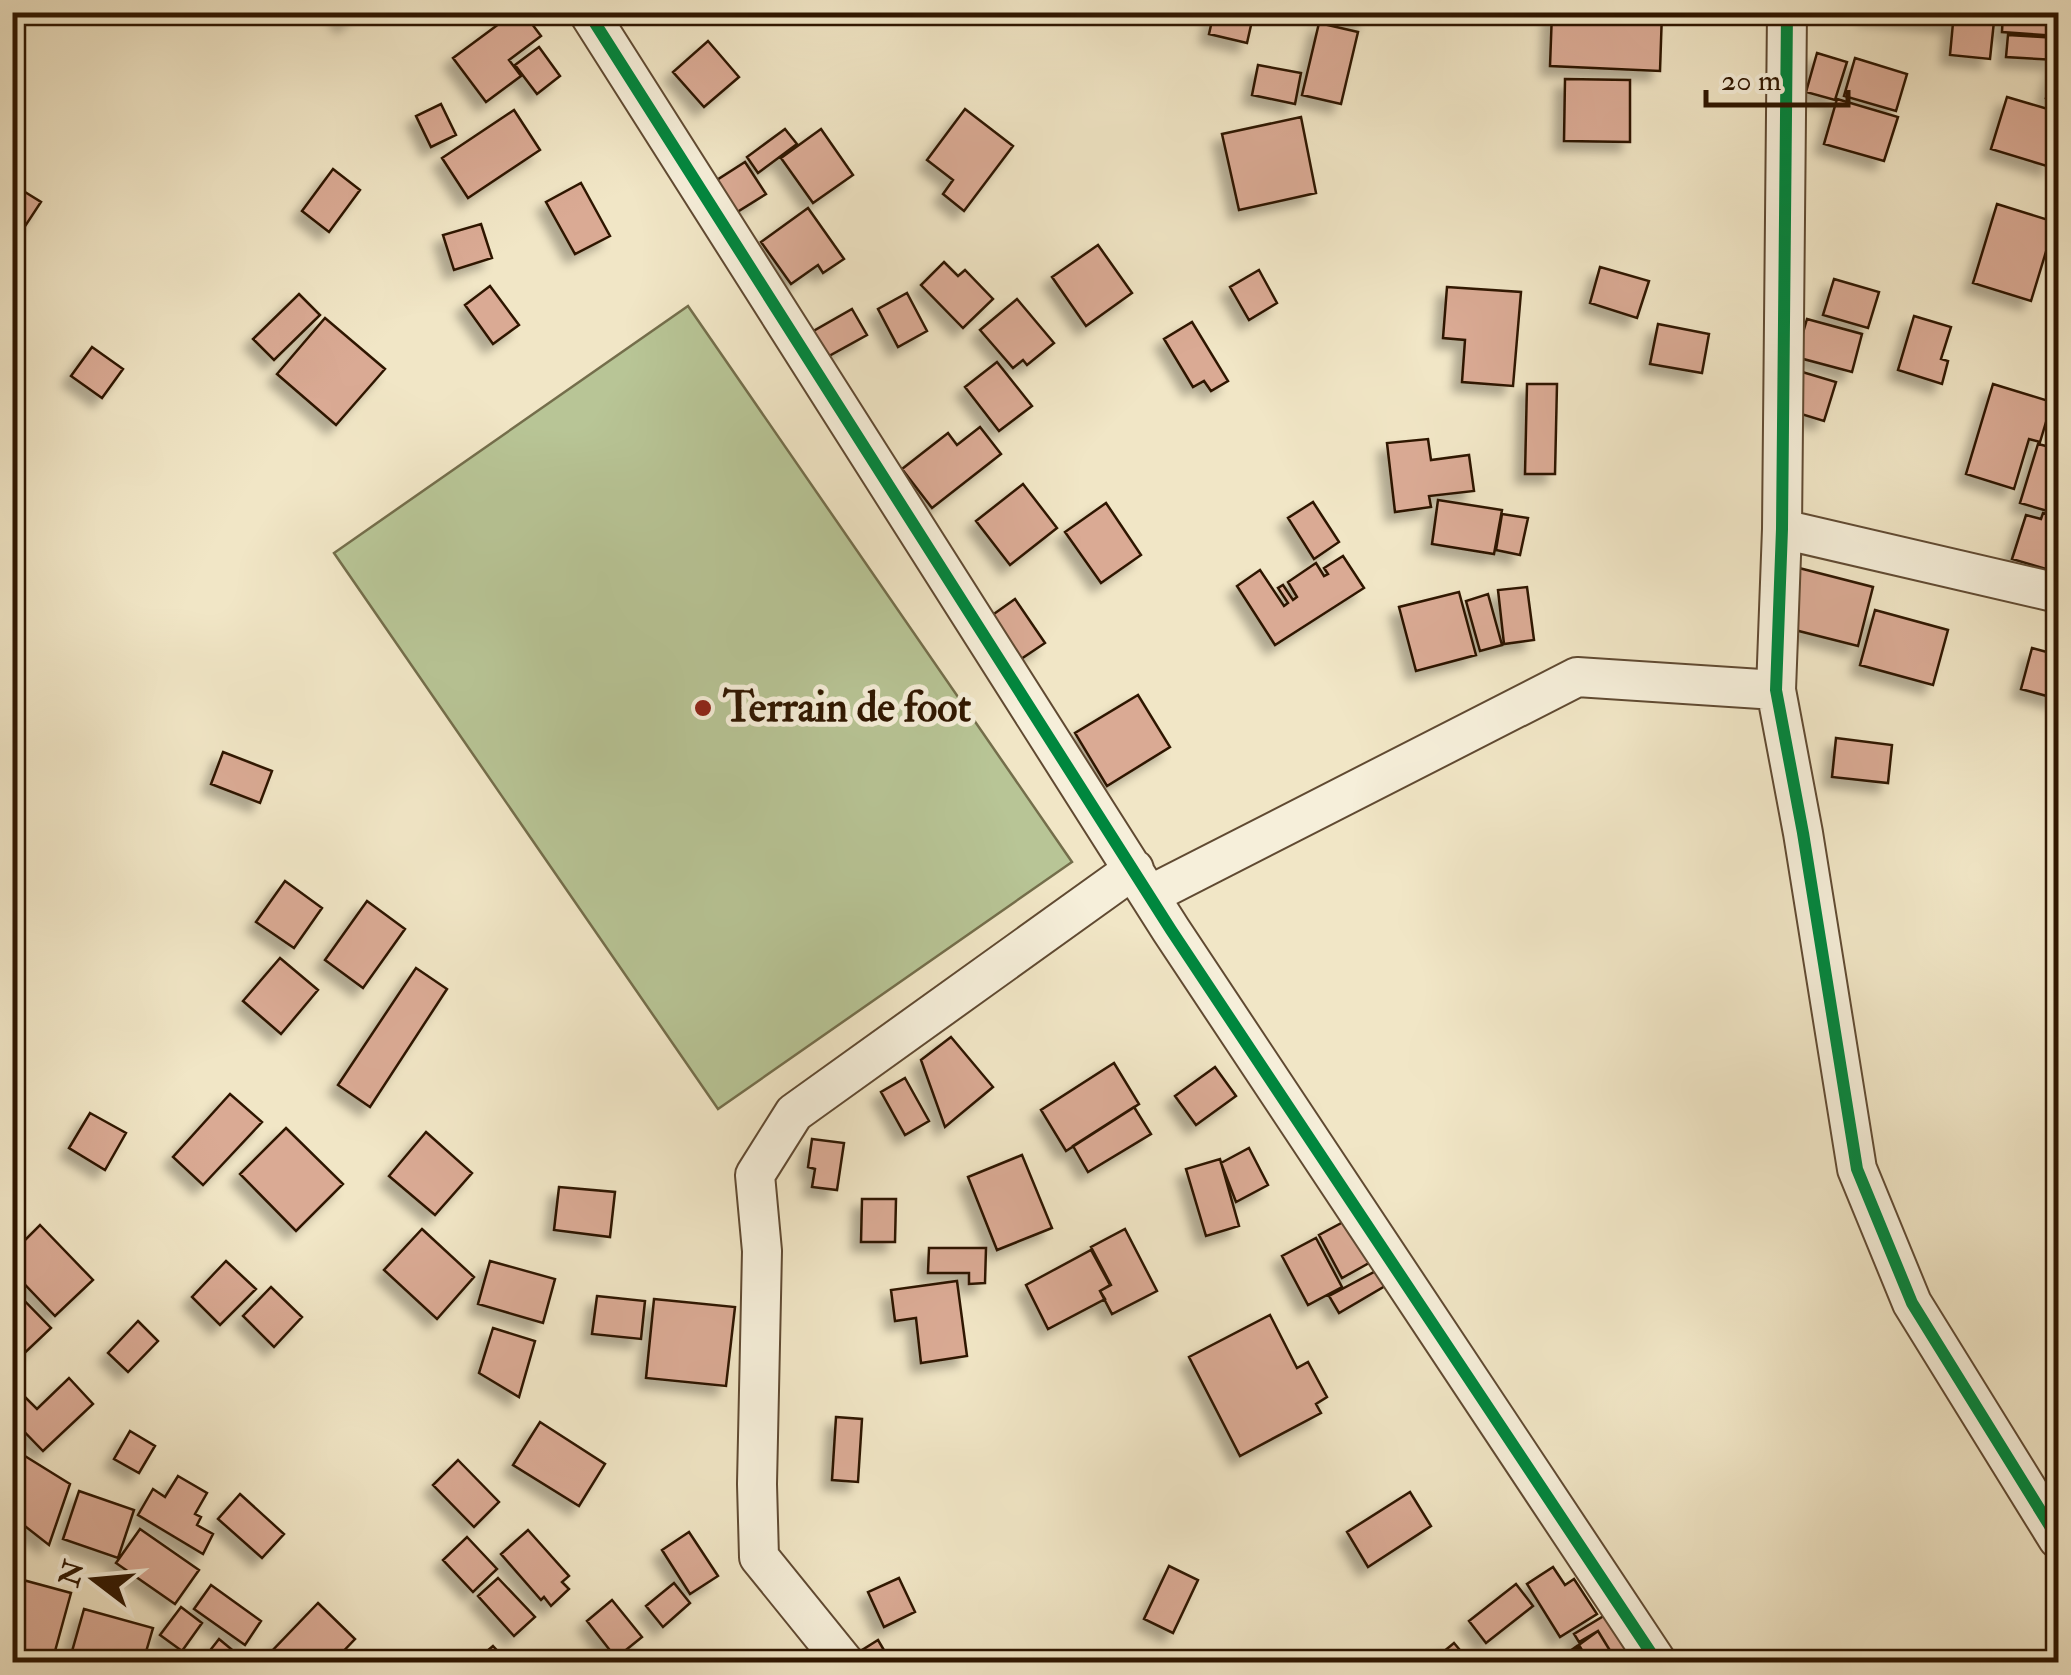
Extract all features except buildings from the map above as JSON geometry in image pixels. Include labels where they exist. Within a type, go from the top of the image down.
[{"type":"street","points":[[588,12],[1142,882],[1657,1662]]},
{"type":"street","points":[[1787,12],[1782,529],[1776,690],[1857,1169],[1912,1303],[2058,1539]]},
{"type":"street","points":[[1782,529],[2058,593]]},
{"type":"street","points":[[844,1662],[759,1556],[756,1484],[762,1251],[755,1175],[794,1113],[1142,882],[1576,676],[1776,690]]},
{"type":"green space","name":"Terrain de foot","points":[[688,306],[1072,862],[718,1109],[334,553]]},
{"type":"cycle path","points":[[588,12],[1171,930],[1657,1662]]},
{"type":"cycle path","points":[[1787,12],[1782,529],[1776,690],[1857,1169],[1912,1303],[2058,1539]]},
{"type":"place","name":"Terrain de foot","points":[[703,708]]}]
